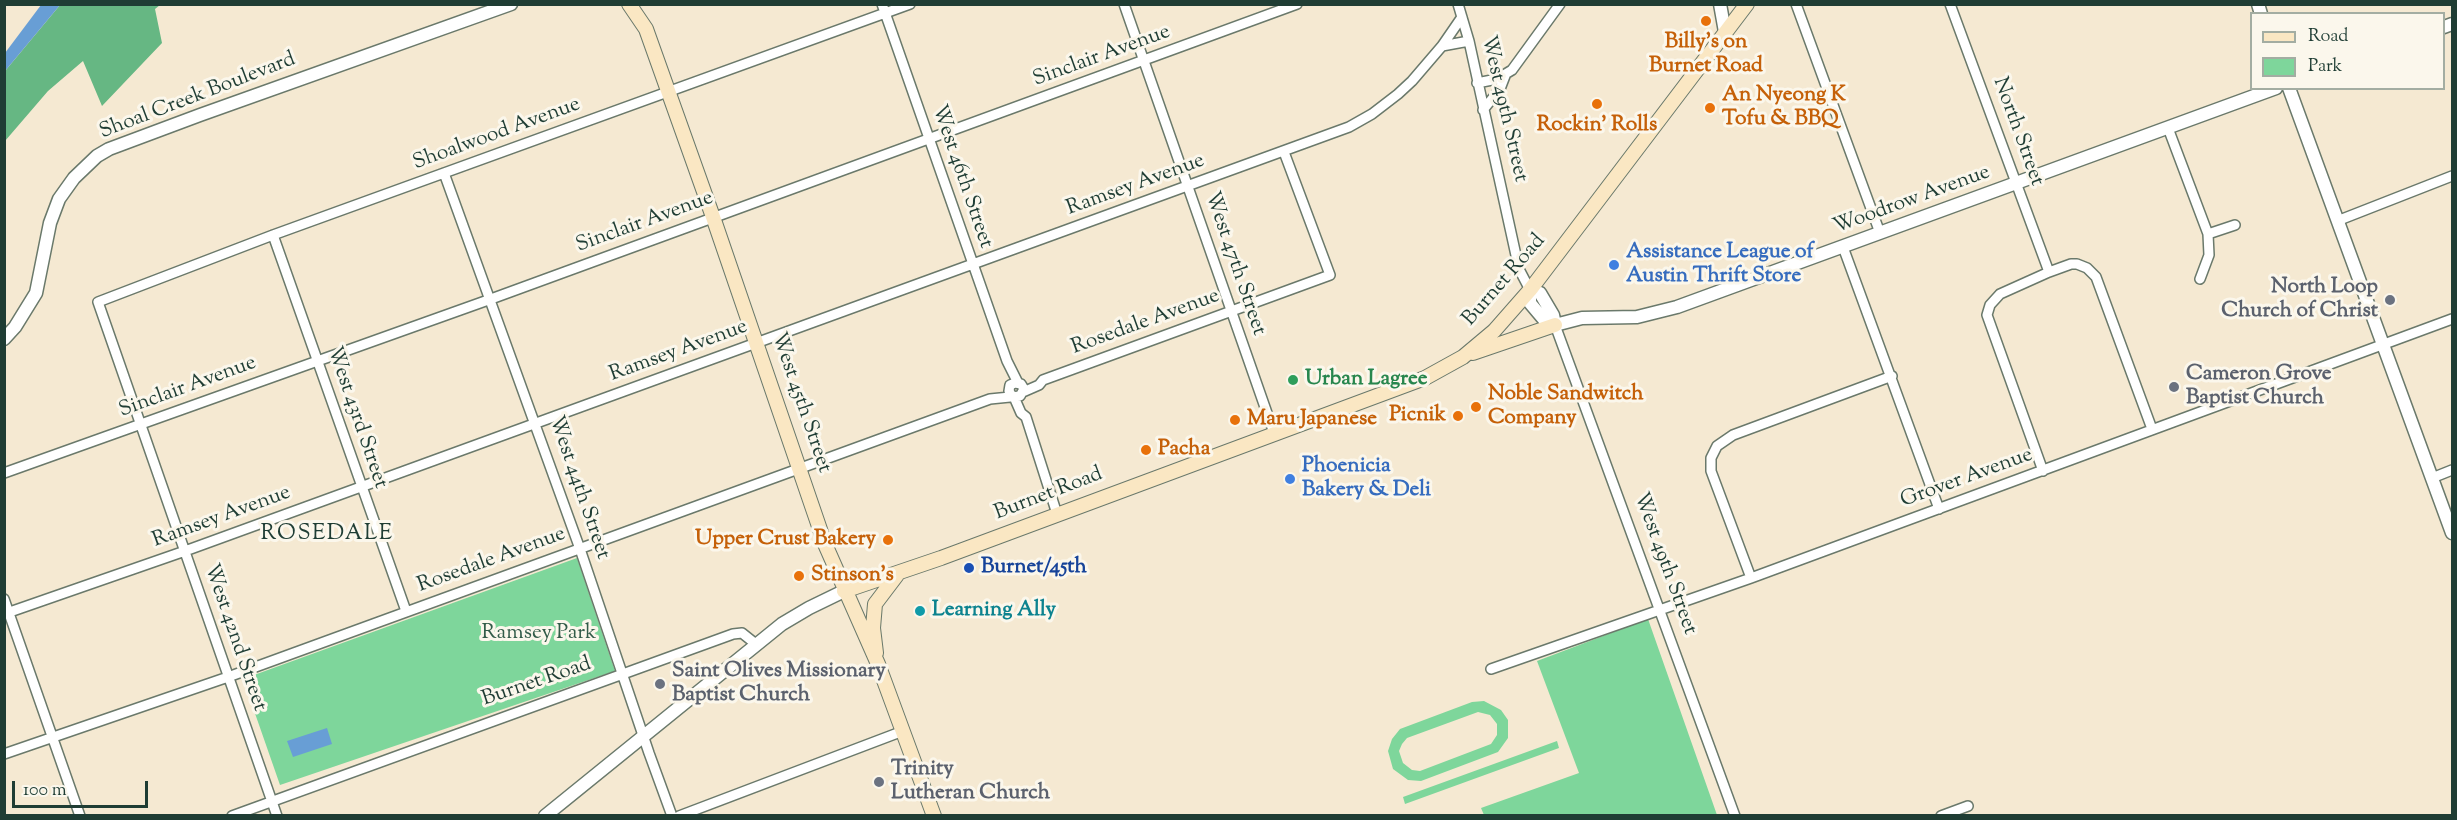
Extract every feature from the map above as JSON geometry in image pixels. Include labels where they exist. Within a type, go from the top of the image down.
[{"type":"main road","name":"West 45th Street","points":[[629,4],[646,29],[825,544],[878,664],[934,816]]},
{"type":"main road","name":"Burnet Road","points":[[844,591],[899,573],[1425,378],[1463,357],[1494,331],[1530,290],[1747,4]]},
{"type":"main road","points":[[1463,357],[1555,325]]},
{"type":"main road","points":[[878,664],[873,612],[880,597],[899,573]]},
{"type":"street","name":"Shoal Creek Boulevard","points":[[4,339],[15,327],[36,293],[50,223],[58,199],[74,178],[97,156],[109,149],[200,115],[511,4]]},
{"type":"street","name":"Shoalwood Avenue","points":[[98,302],[669,92],[884,9],[910,4]]},
{"type":"street","name":"West 47th Street","points":[[1124,4],[1274,433]]},
{"type":"street","name":"Sinclair Avenue","points":[[4,473],[930,140],[1297,4]]},
{"type":"street","name":"West 49th Street","points":[[1458,4],[1469,41],[1519,269],[1530,290],[1540,293],[1553,315],[1735,816]]},
{"type":"street","points":[[1483,110],[1500,89],[1505,76],[1560,4]]},
{"type":"street","points":[[1720,4],[1725,32]]},
{"type":"street","points":[[1796,4],[1880,233]]},
{"type":"street","name":"North Street","points":[[1950,4],[2049,272]]},
{"type":"street","name":"West 46th Street","points":[[884,9],[1007,361],[1006,370],[1027,410],[1026,417],[1057,514]]},
{"type":"street","name":"Ramsey Avenue","points":[[7,613],[757,344],[1349,127],[1372,114],[1412,81],[1462,17]]},
{"type":"street","points":[[1442,45],[1469,41]]},
{"type":"street","points":[[1477,83],[1505,76]]},
{"type":"street","name":"Woodrow Avenue","points":[[1555,325],[1582,318],[1637,317],[1677,308],[2271,90]]},
{"type":"street","points":[[2290,90],[2452,533]]},
{"type":"street","points":[[2168,128],[2208,234],[2209,255],[2200,279]]},
{"type":"street","name":"Rosedale Avenue","points":[[4,753],[228,676],[990,399],[996,400],[1037,379],[1043,380],[1330,275],[1284,152]]},
{"type":"street","name":"West 44th Street","points":[[444,173],[536,422],[672,816]]},
{"type":"street","points":[[2337,221],[2452,176]]},
{"type":"street","points":[[2208,234],[2235,225]]},
{"type":"street","name":"West 43rd Street","points":[[273,236],[406,611]]},
{"type":"street","points":[[1843,247],[1939,508]]},
{"type":"street","points":[[2043,471],[1988,315],[1992,301],[2000,294],[2049,272],[2077,264],[2092,272],[2098,282],[2152,429]]},
{"type":"street","name":"West 42nd Street","points":[[98,302],[277,816]]},
{"type":"street","name":"Grover Avenue","points":[[1491,669],[1750,578],[2452,319]]},
{"type":"street","points":[[1750,578],[1713,477],[1710,464],[1713,452],[1726,438],[1892,376]]},
{"type":"street","points":[[2432,478],[2452,470]]},
{"type":"street","name":"Burnet Road","points":[[232,816],[350,771],[733,634],[742,633],[757,645],[796,615],[844,591]]},
{"type":"street","points":[[4,599],[80,816]]},
{"type":"street","points":[[545,816],[757,645]]},
{"type":"street","points":[[679,816],[903,731]]},
{"type":"street","points":[[1941,816],[1968,806]]},
{"type":"green space","points":[[60,5],[160,5],[155,9],[162,43],[102,106],[83,61],[48,91],[5,141],[5,71]]},
{"type":"green space","name":"Ramsey Park","points":[[577,558],[615,671],[280,785],[243,679]]},
{"type":"green space","points":[[1648,619],[1717,815],[1484,815],[1481,808],[1579,773],[1537,661]]},
{"type":"green space","points":[[1484,701],[1501,710],[1508,720],[1508,738],[1498,752],[1421,781],[1408,780],[1393,769],[1388,751],[1392,739],[1400,729],[1472,702]],"holes":[[[1478,712],[1490,715],[1497,724],[1497,735],[1491,744],[1420,771],[1412,770],[1403,763],[1399,751],[1407,738]]]},
{"type":"green space","points":[[1557,741],[1559,748],[1405,804],[1403,797]]},
{"type":"water","points":[[41,5],[60,5],[5,71],[5,53]]},
{"type":"water","points":[[327,728],[332,744],[293,757],[287,741]]},
{"type":"place","name":"Billy's on Burnet Road","points":[[1706,21]]},
{"type":"place","name":"Rockin' Rolls","points":[[1597,104]]},
{"type":"place","name":"An Nyeong K Tofu & BBQ","points":[[1710,108]]},
{"type":"place","name":"Assistance League of Austin Thrift Store","points":[[1614,265]]},
{"type":"place","name":"North Loop Church of Christ","points":[[2390,300]]},
{"type":"place","name":"Urban Lagree","points":[[1293,380]]},
{"type":"place","name":"Cameron Grove Baptist Church","points":[[2174,387]]},
{"type":"place","name":"Noble Sandwitch Company","points":[[1476,407]]},
{"type":"place","name":"Picnik","points":[[1458,416]]},
{"type":"place","name":"Maru Japanese","points":[[1235,420]]},
{"type":"place","name":"Pacha","points":[[1146,450]]},
{"type":"place","name":"Phoenicia Bakery & Deli","points":[[1290,479]]},
{"type":"place","name":"Upper Crust Bakery","points":[[888,540]]},
{"type":"place","name":"Burnet/45th","points":[[969,568]]},
{"type":"place","name":"Stinson's","points":[[799,576]]},
{"type":"place","name":"Learning Ally","points":[[920,611]]},
{"type":"place","name":"Saint Olives Missionary Baptist Church","points":[[660,684]]},
{"type":"place","name":"Trinity Lutheran Church","points":[[879,782]]},
{"type":"district","name":"ROSEDALE","points":[[327,535]]}]
